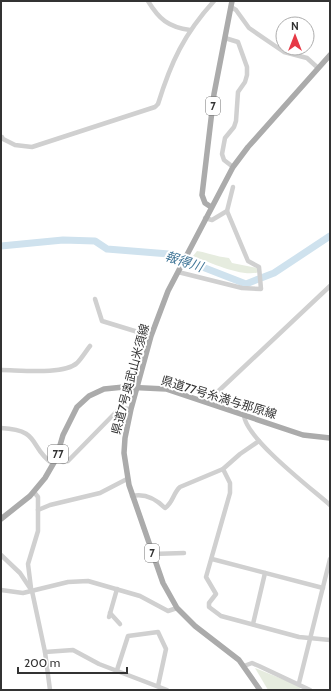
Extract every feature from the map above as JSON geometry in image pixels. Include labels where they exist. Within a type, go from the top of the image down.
[{"type":"main road","name":"7","points":[[211,208],[205,203],[202,194],[214,94],[232,4]]},
{"type":"main road","name":"県道7号奥武山米須線","points":[[260,690],[244,666],[225,648],[195,626],[177,608],[163,583],[127,480],[124,445],[131,409],[151,336],[160,311],[205,218],[233,167],[251,143],[330,55]]},
{"type":"main road","name":"県道77号糸満与那原線","points":[[1,519],[34,492],[54,462],[68,424],[77,407],[85,399],[104,389],[166,389],[303,435],[330,438]]},
{"type":"street","points":[[148,1],[156,14],[166,24],[190,30]]},
{"type":"street","points":[[2,137],[3,139],[16,145],[32,147],[155,107],[158,104],[168,73],[190,30],[214,1]]},
{"type":"street","points":[[232,4],[249,28],[284,52],[307,58],[318,68]]},
{"type":"street","points":[[225,38],[238,42],[247,67],[245,82],[238,92],[236,121],[234,127],[228,132],[225,138],[222,154],[224,160],[233,167]]},
{"type":"street","points":[[179,270],[242,288],[260,289],[259,267],[248,261],[232,227],[227,211],[233,187]]},
{"type":"street","points":[[205,218],[212,220],[227,211]]},
{"type":"street","points":[[209,403],[223,386],[330,286]]},
{"type":"street","points":[[95,299],[102,321],[151,336]]},
{"type":"street","points":[[1,370],[68,368],[76,363],[90,346]]},
{"type":"street","points":[[1,428],[14,429],[26,433],[33,438],[42,452],[54,462],[63,462],[68,461],[120,408],[131,409]]},
{"type":"street","points":[[244,415],[246,422],[259,441],[330,504]]},
{"type":"street","points":[[132,496],[140,494],[147,496],[160,503],[165,508],[171,502],[175,491],[180,487],[223,469],[240,454],[259,441]]},
{"type":"street","points":[[223,469],[230,483],[230,493],[206,577],[216,594],[209,603],[209,607],[218,616],[299,637],[330,640]]},
{"type":"street","points":[[38,510],[50,505],[100,493],[127,480]]},
{"type":"street","points":[[34,492],[38,497],[38,531],[28,564],[32,592],[45,652],[50,690]]},
{"type":"street","points":[[152,554],[184,553]]},
{"type":"street","points":[[1,555],[18,570],[32,592]]},
{"type":"street","points":[[212,559],[323,588]]},
{"type":"street","points":[[299,683],[309,638],[330,559]]},
{"type":"street","points":[[253,624],[265,573]]},
{"type":"street","points":[[1,590],[16,593],[32,592],[68,582],[82,581],[117,589],[151,601],[168,611],[177,608]]},
{"type":"street","points":[[117,589],[110,615],[120,624]]},
{"type":"street","points":[[117,670],[128,636],[158,632],[166,649],[158,686]]},
{"type":"street","points":[[45,652],[73,650],[167,690]]},
{"type":"street","points":[[244,666],[252,663],[299,683],[310,690]]},
{"type":"shaded area","points":[[197,251],[229,258],[232,263],[257,268],[259,272],[244,273],[226,268],[193,256]]},
{"type":"shaded area","points":[[255,668],[302,687],[298,690],[268,690]]},
{"type":"waterway","name":"報得川","points":[[1,246],[63,240],[95,241],[107,249],[169,254],[246,284],[274,273],[330,236]]}]
